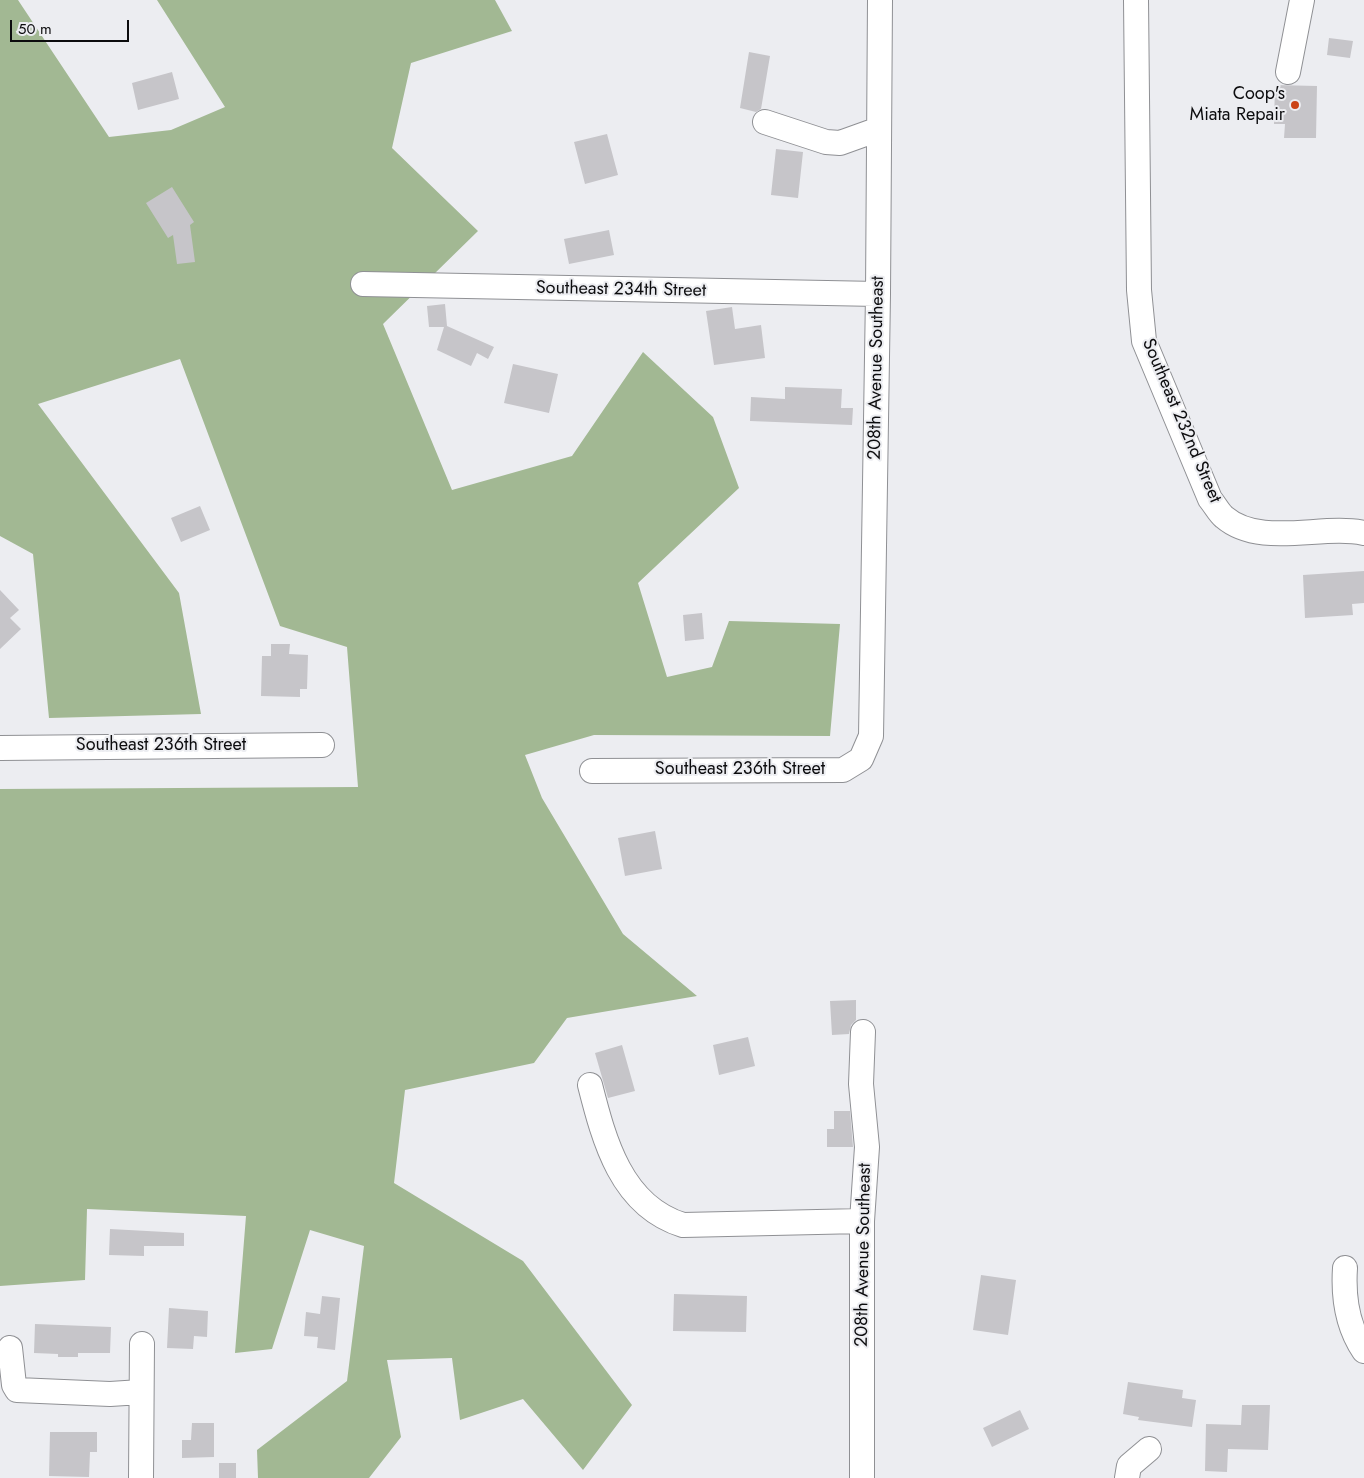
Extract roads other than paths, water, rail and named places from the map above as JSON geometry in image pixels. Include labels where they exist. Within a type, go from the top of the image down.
[{"type":"street","name":"208th Avenue Southeast","points":[[871,736],[878,294],[880,0]]},
{"type":"street","name":"Southeast 232nd Street","points":[[1136,0],[1139,290],[1144,341],[1206,490],[1224,517],[1239,527],[1272,533],[1364,533]]},
{"type":"street","points":[[1288,72],[1302,0]]},
{"type":"street","points":[[766,122],[826,142],[840,143],[879,128]]},
{"type":"street","name":"Southeast 234th Street","points":[[363,284],[878,294]]},
{"type":"street","name":"Southeast 236th Street","points":[[592,770],[843,770],[861,759],[871,736]]},
{"type":"street","name":"Southeast 236th Street","points":[[0,748],[322,745]]},
{"type":"street","name":"208th Avenue Southeast","points":[[862,1478],[862,1221],[867,1147],[861,1084],[863,1032]]},
{"type":"street","points":[[590,1085],[602,1134],[615,1164],[650,1209],[665,1220],[682,1225],[862,1221]]},
{"type":"street","points":[[1345,1268],[1344,1294],[1349,1320],[1364,1352]]},
{"type":"street","points":[[141,1478],[142,1344]]},
{"type":"street","points":[[10,1348],[14,1385],[17,1390],[62,1393],[141,1392]]},
{"type":"street","points":[[1127,1478],[1129,1466],[1148,1449]]},
{"type":"place","name":"Coop's Miata Repair","points":[[1295,105]]}]
